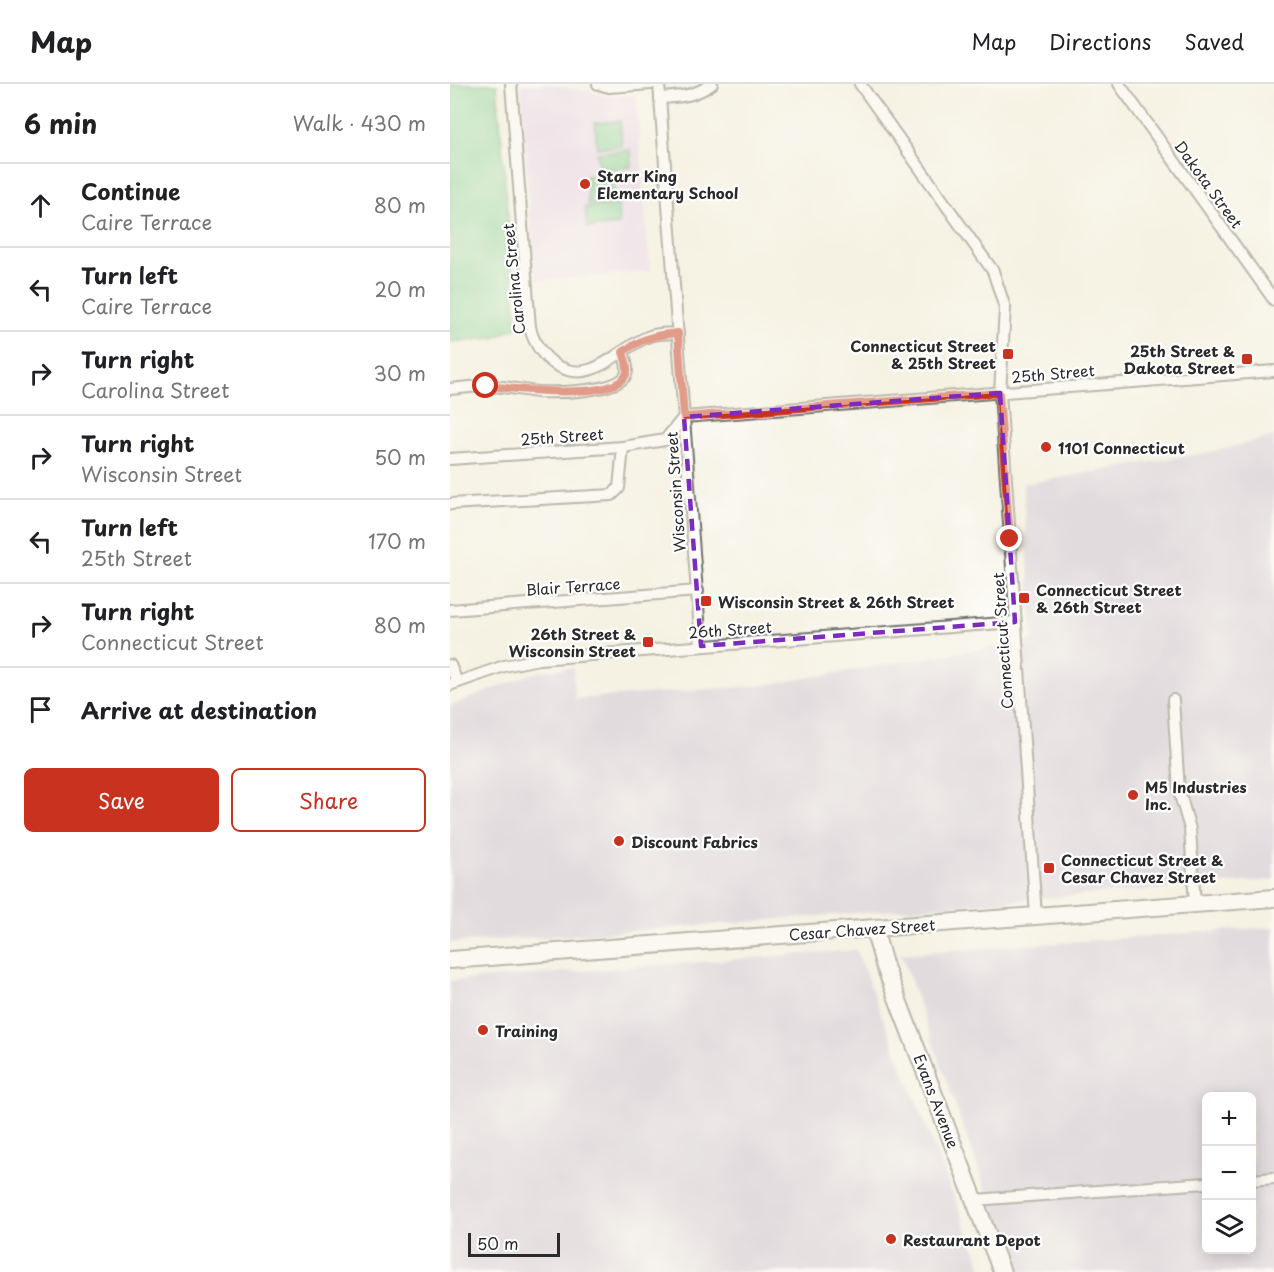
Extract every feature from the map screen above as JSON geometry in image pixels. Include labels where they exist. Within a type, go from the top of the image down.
[{"type":"main road","name":"Cesar Chavez Street","points":[[450,960],[1274,898]]},
{"type":"main road","name":"Evans Avenue","points":[[874,928],[884,964],[1002,1272]]},
{"type":"street","name":"Carolina Street","points":[[511,84],[530,327],[534,341],[547,358],[568,370],[586,371],[650,336],[678,333]]},
{"type":"street","points":[[598,84],[609,87],[651,84]]},
{"type":"street","name":"Wisconsin Street","points":[[659,84],[701,646]]},
{"type":"street","points":[[660,98],[693,95],[712,84]]},
{"type":"street","name":"Connecticut Street","points":[[860,84],[993,271],[1005,308],[999,393],[1036,916]]},
{"type":"street","name":"Dakota Street","points":[[1119,84],[1274,300]]},
{"type":"street","points":[[450,389],[486,386],[538,392],[575,392],[600,387],[618,382],[625,377],[628,369],[623,352]]},
{"type":"street","name":"25th Street","points":[[450,459],[623,447],[664,441],[684,417],[1274,371]]},
{"type":"street","points":[[450,504],[612,495],[618,488],[623,447]]},
{"type":"street","name":"Blair Terrace","points":[[450,610],[698,591]]},
{"type":"street","name":"26th Street","points":[[453,684],[504,666],[539,659],[1015,622]]},
{"type":"street","points":[[450,665],[453,684]]},
{"type":"street","points":[[1173,700],[1179,791],[1191,830],[1195,904]]},
{"type":"street","points":[[1256,1180],[1274,1178]]},
{"type":"street","points":[[975,1200],[1202,1183]]},
{"type":"highlighted area","points":[[1000,393],[1015,622],[701,646],[684,417]]},
{"type":"shaded area","name":"Starr King Elementary School","points":[[521,84],[548,84],[609,96],[636,96],[650,271],[534,281]]},
{"type":"shaded area","points":[[1274,436],[1274,880],[619,932],[450,943],[450,706],[539,671],[573,668],[575,699],[765,685],[1033,640],[1023,484],[1220,450]]},
{"type":"shaded area","points":[[1274,927],[1274,1272],[1015,1272],[901,954]]},
{"type":"shaded area","points":[[856,950],[984,1272],[450,1272],[450,981]]},
{"type":"green space","points":[[450,84],[497,84],[517,327],[494,338],[450,342]]},
{"type":"green space","points":[[620,121],[622,146],[597,148],[595,123]]},
{"type":"green space","points":[[631,150],[632,167],[599,170],[597,153]]},
{"type":"green space","points":[[613,174],[615,203],[588,204],[586,176]]},
{"type":"green space","points":[[618,205],[619,225],[587,228],[585,207]]},
{"type":"place","name":"Starr King Elementary School","points":[[585,184]]},
{"type":"place","name":"Connecticut Street & 25th Street","points":[[1008,354]]},
{"type":"place","name":"25th Street & Dakota Street","points":[[1247,359]]},
{"type":"place","name":"1101 Connecticut","points":[[1046,447]]},
{"type":"place","name":"Connecticut Street & 26th Street","points":[[1024,598]]},
{"type":"place","name":"Wisconsin Street & 26th Street","points":[[706,601]]},
{"type":"place","name":"26th Street & Wisconsin Street","points":[[648,642]]},
{"type":"place","name":"M5 Industries Inc.","points":[[1133,795]]},
{"type":"place","name":"Discount Fabrics","points":[[619,841]]},
{"type":"place","name":"Connecticut Street & Cesar Chavez Street","points":[[1049,868]]},
{"type":"place","name":"Training","points":[[483,1030]]},
{"type":"place","name":"Restaurant Depot","points":[[891,1239]]},
{"type":"route","points":[[486,386],[538,392],[575,392],[600,387],[618,382],[625,377],[628,369],[623,352],[628,348],[650,336],[678,333],[684,417],[999,393],[1010,539]]}]
